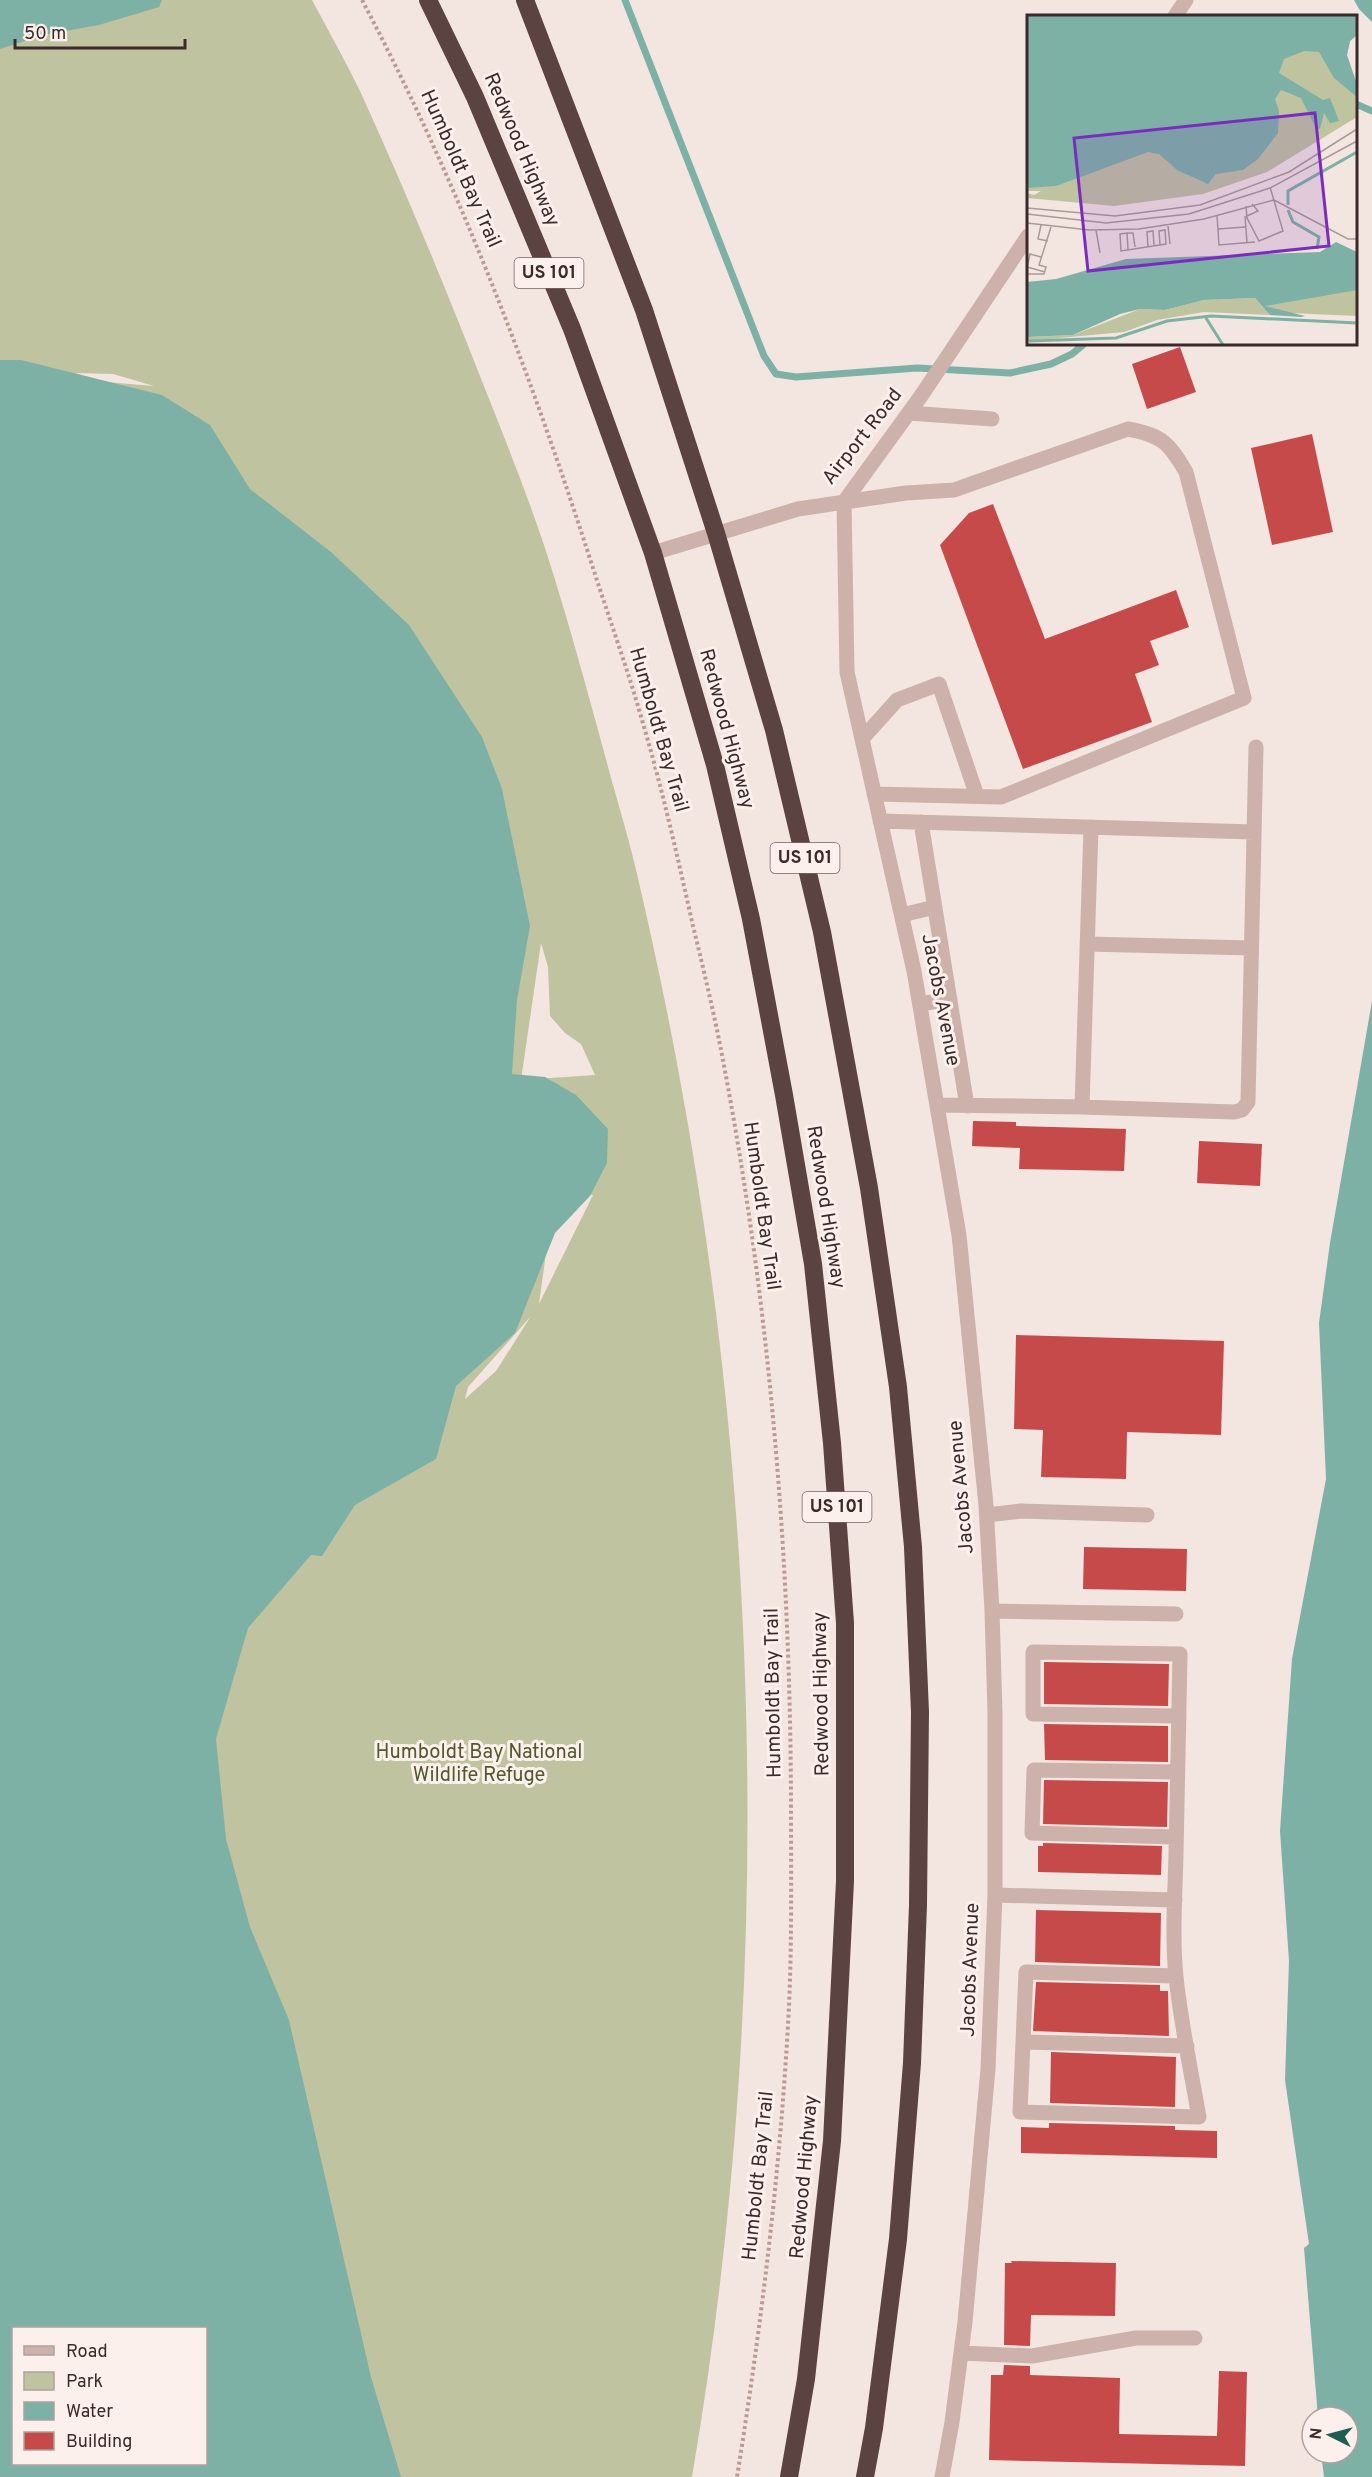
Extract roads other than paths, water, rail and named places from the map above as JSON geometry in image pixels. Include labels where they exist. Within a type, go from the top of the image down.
[{"type":"highway","name":"Redwood Highway","points":[[428,0],[502,159],[572,329],[652,553],[715,765],[751,919],[813,1264],[832,1443],[845,1623],[846,1794],[841,1988],[833,2130],[806,2379],[789,2477]]},
{"type":"highway","name":"US 101","points":[[525,0],[644,310],[716,534],[774,730],[822,932],[869,1188],[893,1352],[913,1547],[920,1712],[918,1905],[912,2063],[898,2239],[874,2428],[865,2477]]},
{"type":"street","points":[[1176,15],[1186,0]]},
{"type":"street","name":"Airport Road","points":[[652,553],[798,509],[844,502],[921,396],[1027,239]]},
{"type":"street","points":[[909,413],[992,419]]},
{"type":"street","points":[[844,502],[906,493],[954,490],[1128,429],[1148,432],[1170,447],[1186,472],[1244,698],[1001,797],[874,794]]},
{"type":"street","name":"Jacobs Avenue","points":[[844,502],[847,672],[920,1004],[959,1235],[987,1515],[992,1611],[995,1713],[995,1895],[988,2069],[961,2353],[942,2477]]},
{"type":"street","points":[[862,739],[897,700],[939,684],[976,796]]},
{"type":"street","points":[[938,1105],[1234,1112],[1242,1110],[1248,1102],[1256,747]]},
{"type":"street","points":[[880,821],[1254,832]]},
{"type":"street","points":[[921,822],[967,1106]]},
{"type":"street","points":[[1082,1107],[1090,827]]},
{"type":"street","points":[[902,915],[935,907]]},
{"type":"street","points":[[1087,944],[1251,948]]},
{"type":"street","points":[[920,1004],[950,999]]},
{"type":"street","points":[[987,1515],[1021,1511],[1147,1515]]},
{"type":"street","points":[[992,1611],[1176,1614]]},
{"type":"street","points":[[1176,1976],[1026,1972],[1020,2112],[1198,2117],[1176,1976],[1175,1900],[1178,1772],[1179,1716],[1180,1654],[1033,1652],[1033,1714],[1179,1716]]},
{"type":"street","points":[[1176,1837],[1032,1833],[1034,1770],[1178,1772]]},
{"type":"street","points":[[995,1895],[1175,1900]]},
{"type":"street","points":[[1023,2042],[1187,2046]]},
{"type":"street","points":[[961,2353],[1032,2356],[1136,2338],[1195,2338]]},
{"type":"water","points":[[0,0],[162,0],[159,7],[99,25],[43,35],[0,49]]},
{"type":"water","points":[[1354,0],[1372,0],[1372,22],[1359,9]]},
{"type":"water","points":[[0,360],[21,360],[162,395],[210,425],[250,489],[331,552],[409,625],[482,737],[502,789],[530,926],[517,1000],[512,1074],[545,1077],[576,1095],[608,1129],[607,1163],[590,1196],[555,1233],[515,1333],[456,1386],[436,1459],[355,1505],[322,1556],[311,1555],[248,1628],[216,1739],[226,1839],[250,1927],[289,2020],[371,2377],[401,2477],[0,2477]]},
{"type":"water","points":[[1372,1001],[1372,2477],[1324,2477],[1322,2465],[1360,2465],[1360,2405],[1317,2405],[1304,2248],[1309,2244],[1285,2080],[1289,1961],[1280,1831],[1292,1659],[1326,1479],[1319,1323],[1330,1243]]},
{"type":"waterway","points":[[625,0],[764,356],[776,374],[796,377],[917,368],[1010,373],[1051,364],[1072,354],[1083,345]]},
{"type":"waterway","points":[[1357,104],[1372,111]]},
{"type":"park label","name":"Humboldt Bay National Wildlife Refuge","points":[[479,1764]]}]
